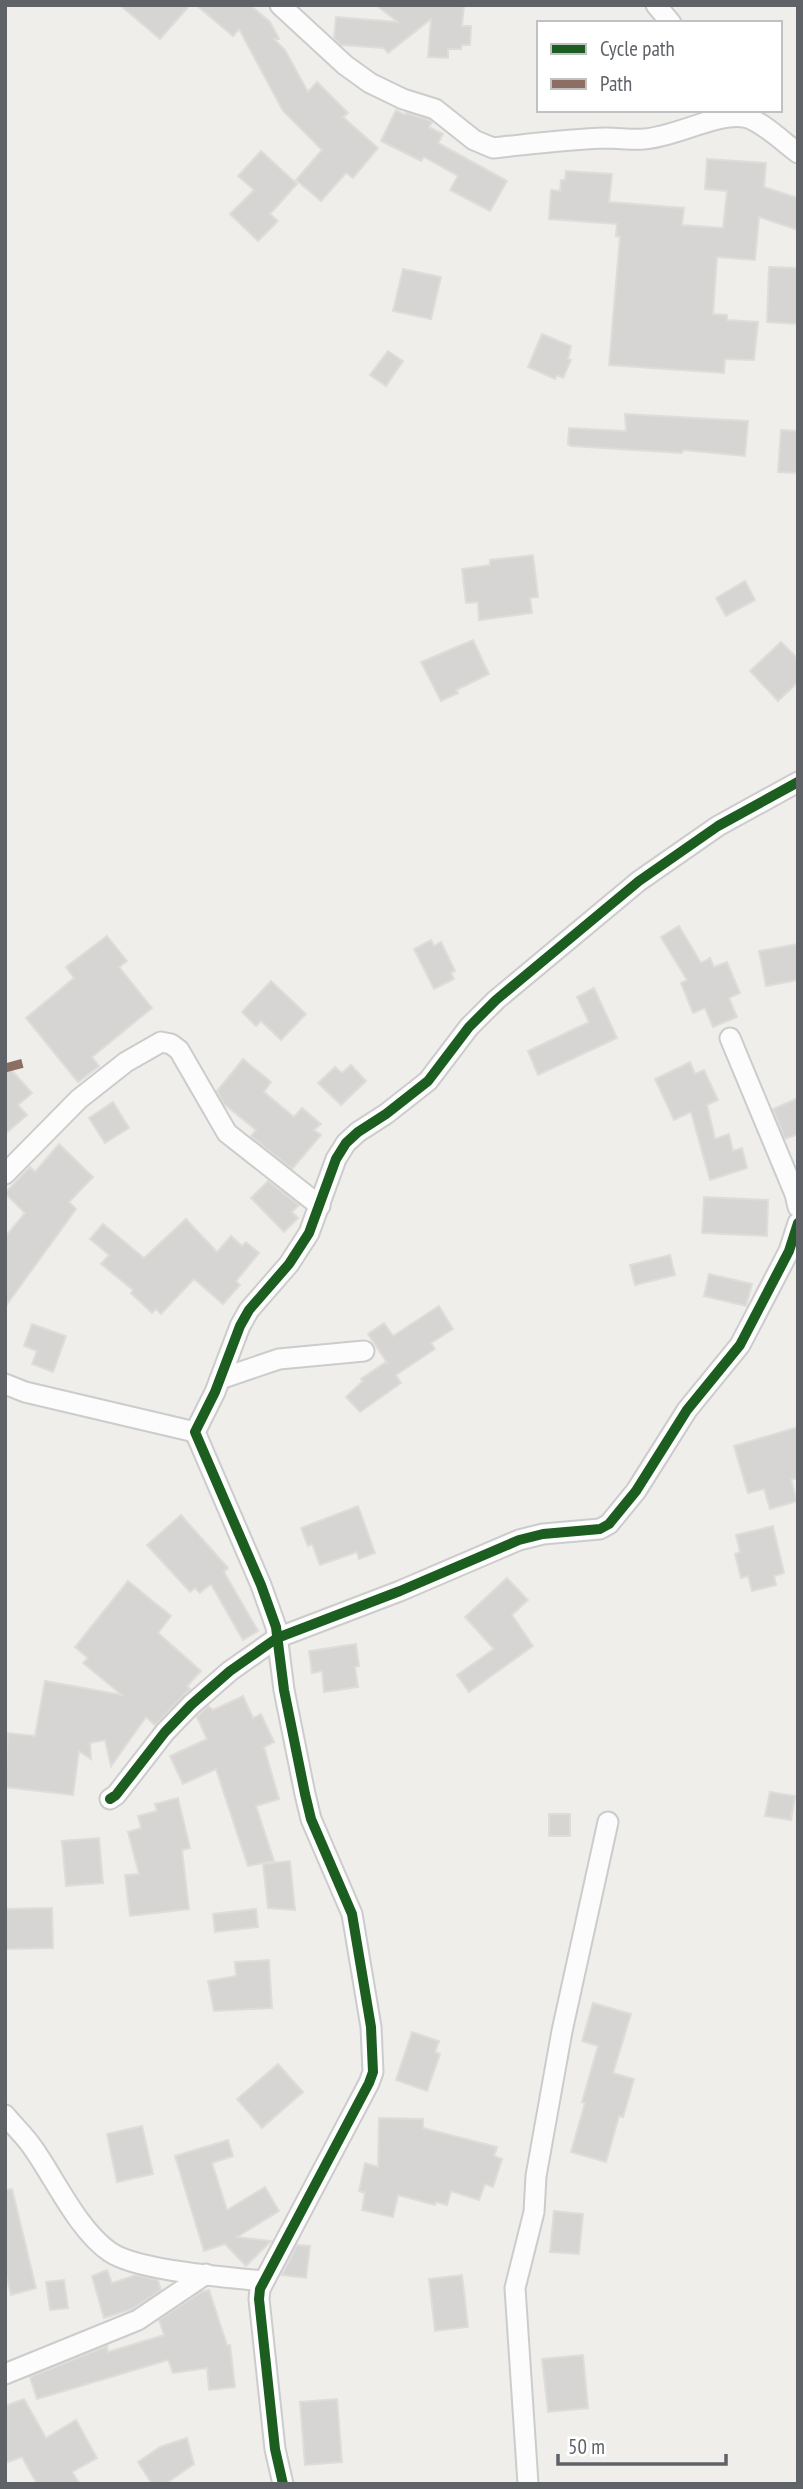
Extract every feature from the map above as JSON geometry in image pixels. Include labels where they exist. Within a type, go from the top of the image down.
[{"type":"street","points":[[279,5],[345,65],[370,83],[445,115],[485,146],[493,148],[558,140],[609,138],[642,140],[741,113],[798,153]]},
{"type":"street","points":[[656,5],[669,21]]},
{"type":"street","points":[[195,1432],[205,1415],[240,1326],[249,1310],[289,1264],[309,1233],[336,1159],[346,1143],[428,1081],[469,1027],[496,1000],[650,873],[719,826],[798,782]]},
{"type":"street","points":[[730,1038],[798,1207]]},
{"type":"street","points":[[5,1174],[79,1099],[126,1062],[161,1042],[171,1044],[179,1050],[227,1133],[320,1206]]},
{"type":"street","points":[[110,1799],[191,1705],[230,1671],[277,1638],[400,1591],[519,1540],[600,1529],[609,1524],[636,1491],[687,1410],[740,1345],[789,1251],[798,1223]]},
{"type":"street","points":[[220,1378],[279,1359],[364,1351]]},
{"type":"street","points":[[5,1384],[36,1395],[195,1432]]},
{"type":"street","points":[[195,1432],[261,1585],[277,1638],[304,1794],[352,1914],[371,2027],[373,2072],[345,2132],[263,2281],[259,2300],[275,2449],[282,2484]]},
{"type":"street","points":[[528,2484],[515,2288],[534,2212],[536,2176],[562,2031],[608,1822]]},
{"type":"street","points":[[5,2115],[32,2147],[67,2202],[108,2250],[127,2259],[206,2274],[263,2281]]},
{"type":"street","points":[[5,2374],[138,2320],[206,2274]]},
{"type":"building","points":[[120,5],[190,5],[160,39]]},
{"type":"building","points":[[196,5],[250,5],[270,22],[279,39],[274,39],[285,50],[308,92],[317,82],[348,113],[343,117],[378,148],[353,178],[346,173],[321,201],[296,180],[322,150],[283,111],[239,29],[233,36]]},
{"type":"building","points":[[376,5],[464,5],[462,26],[471,26],[470,45],[462,45],[461,49],[448,49],[448,58],[428,57],[431,19],[388,53],[384,48],[341,45],[334,38],[336,17],[398,22]]},
{"type":"building","points":[[396,110],[405,115],[406,113],[429,120],[432,122],[429,127],[443,134],[438,143],[507,181],[490,211],[450,190],[458,176],[424,157],[421,161],[381,141]]},
{"type":"building","points":[[261,151],[297,184],[270,214],[278,221],[258,241],[230,214],[254,190],[238,176]]},
{"type":"building","points":[[707,159],[766,163],[764,187],[798,198],[798,230],[759,217],[755,260],[717,257],[713,314],[727,315],[727,320],[758,322],[754,360],[725,359],[724,373],[609,365],[620,237],[616,236],[617,224],[549,219],[551,190],[560,191],[561,180],[565,180],[566,171],[612,174],[609,202],[684,208],[682,225],[723,228],[727,191],[705,189]]},
{"type":"building","points":[[769,267],[798,268],[797,324],[767,322]]},
{"type":"building","points":[[403,269],[441,277],[431,319],[393,311]]},
{"type":"building","points":[[542,334],[571,346],[568,359],[571,360],[563,378],[557,375],[555,379],[528,367]]},
{"type":"building","points":[[388,351],[403,361],[386,386],[370,375]]},
{"type":"building","points":[[625,414],[748,421],[745,456],[568,444],[569,428],[626,431]]},
{"type":"building","points":[[781,430],[798,431],[798,473],[778,472]]},
{"type":"building","points":[[533,555],[538,597],[530,598],[532,613],[479,620],[478,602],[466,603],[462,569],[490,565],[490,560]]},
{"type":"building","points":[[745,581],[755,600],[726,616],[716,598]]},
{"type":"building","points":[[473,640],[489,674],[456,690],[458,693],[441,701],[421,662]]},
{"type":"building","points":[[781,642],[798,659],[798,682],[778,701],[750,671]]},
{"type":"building","points":[[679,926],[701,963],[710,958],[714,967],[727,962],[740,993],[729,998],[737,1017],[713,1027],[705,1008],[693,1013],[681,983],[687,980],[661,937]]},
{"type":"building","points":[[107,936],[127,961],[119,967],[152,1008],[92,1057],[99,1066],[78,1082],[26,1018],[74,978],[66,967]]},
{"type":"building","points":[[431,940],[434,946],[441,942],[455,971],[451,973],[454,979],[434,989],[414,949]]},
{"type":"building","points":[[798,944],[798,980],[766,986],[759,951]]},
{"type":"building","points":[[271,981],[306,1014],[281,1040],[261,1021],[256,1026],[242,1012]]},
{"type":"building","points":[[594,988],[617,1038],[538,1075],[528,1051],[589,1022],[577,997]]},
{"type":"building","points":[[243,1059],[271,1082],[264,1092],[294,1117],[302,1108],[321,1124],[314,1130],[321,1135],[292,1169],[251,1136],[256,1130],[224,1104],[217,1091]]},
{"type":"building","points":[[690,1062],[695,1074],[704,1070],[718,1100],[707,1105],[715,1139],[729,1134],[733,1151],[742,1148],[747,1168],[710,1180],[691,1112],[674,1120],[655,1079]]},
{"type":"building","points":[[5,1063],[32,1093],[18,1105],[27,1115],[5,1134]]},
{"type":"building","points":[[351,1065],[366,1081],[341,1105],[318,1083],[335,1067],[342,1073]]},
{"type":"building","points":[[798,1098],[798,1134],[785,1139],[773,1109]]},
{"type":"building","points":[[113,1102],[129,1128],[105,1143],[89,1118]]},
{"type":"building","points":[[59,1144],[93,1177],[69,1202],[76,1209],[5,1307],[5,1237],[25,1213],[5,1193],[30,1167],[35,1172]]},
{"type":"building","points":[[268,1181],[299,1205],[292,1212],[298,1218],[284,1232],[251,1198]]},
{"type":"building","points":[[704,1197],[768,1200],[767,1236],[702,1233]]},
{"type":"building","points":[[186,1219],[217,1252],[231,1236],[242,1246],[246,1242],[259,1253],[236,1281],[240,1285],[223,1304],[194,1279],[161,1314],[156,1309],[152,1313],[131,1293],[133,1290],[101,1264],[109,1255],[90,1239],[103,1224],[144,1258]]},
{"type":"building","points":[[670,1255],[675,1275],[635,1285],[630,1265]]},
{"type":"building","points":[[709,1274],[752,1284],[746,1306],[704,1296]]},
{"type":"building","points":[[439,1306],[453,1329],[431,1343],[435,1349],[396,1375],[401,1383],[360,1412],[346,1397],[363,1381],[361,1379],[386,1362],[388,1364],[368,1334],[384,1323],[393,1336]]},
{"type":"building","points":[[32,1324],[66,1336],[53,1372],[32,1364],[37,1351],[24,1346]]},
{"type":"building","points":[[798,1427],[798,1478],[791,1480],[797,1501],[770,1509],[764,1489],[748,1493],[734,1446]]},
{"type":"building","points":[[358,1506],[375,1553],[359,1559],[357,1552],[320,1565],[312,1544],[308,1546],[301,1528]]},
{"type":"building","points":[[181,1515],[228,1568],[224,1572],[258,1631],[243,1640],[211,1584],[200,1593],[195,1588],[190,1592],[147,1545]]},
{"type":"building","points":[[773,1526],[784,1573],[774,1576],[776,1585],[752,1591],[748,1576],[741,1578],[735,1554],[740,1552],[736,1535]]},
{"type":"building","points":[[507,1578],[528,1600],[512,1615],[533,1646],[469,1692],[457,1675],[494,1649],[465,1617]]},
{"type":"building","points":[[128,1581],[171,1616],[158,1633],[201,1671],[187,1686],[190,1689],[155,1725],[146,1717],[111,1766],[105,1740],[90,1743],[91,1759],[79,1751],[73,1795],[5,1787],[8,1733],[35,1736],[45,1681],[122,1695],[83,1663],[88,1658],[75,1647]]},
{"type":"building","points":[[356,1644],[358,1687],[324,1692],[322,1671],[312,1673],[309,1651]]},
{"type":"building","points":[[243,1696],[253,1718],[261,1714],[274,1742],[264,1747],[279,1799],[256,1806],[274,1861],[248,1866],[216,1769],[183,1784],[170,1756],[207,1739],[197,1717],[208,1706],[213,1710]]},
{"type":"building","points":[[770,1792],[795,1796],[791,1820],[765,1816]]},
{"type":"building","points":[[178,1798],[190,1848],[182,1850],[189,1909],[130,1916],[125,1875],[139,1874],[128,1832],[141,1828],[138,1816],[157,1811],[155,1804]]},
{"type":"building","points":[[549,1814],[570,1814],[570,1836],[549,1836]]},
{"type":"building","points":[[99,1838],[103,1883],[66,1886],[62,1841]]},
{"type":"building","points":[[290,1861],[295,1910],[268,1908],[263,1864]]},
{"type":"building","points":[[52,1908],[53,1948],[5,1949],[5,1909]]},
{"type":"building","points":[[256,1909],[258,1927],[215,1932],[213,1914]]},
{"type":"building","points":[[269,1960],[272,2008],[214,2011],[208,1981],[236,1976],[235,1962]]},
{"type":"building","points":[[593,2003],[631,2014],[613,2073],[634,2079],[623,2117],[619,2116],[606,2162],[571,2152],[598,2046],[582,2041]]},
{"type":"building","points":[[412,2032],[439,2041],[435,2052],[440,2054],[427,2091],[396,2080]]},
{"type":"building","points":[[278,2064],[303,2092],[262,2128],[237,2099]]},
{"type":"building","points":[[379,2118],[423,2119],[423,2128],[497,2147],[494,2156],[502,2159],[493,2187],[485,2184],[479,2200],[451,2191],[447,2205],[436,2202],[435,2205],[398,2195],[393,2217],[362,2210],[365,2193],[359,2191],[365,2163],[378,2167]]},
{"type":"building","points":[[142,2126],[153,2174],[117,2182],[107,2134]]},
{"type":"building","points":[[228,2140],[233,2156],[212,2163],[227,2210],[265,2187],[279,2211],[237,2237],[271,2241],[246,2266],[225,2244],[204,2251],[175,2156]]},
{"type":"building","points":[[12,2189],[36,2288],[11,2295],[5,2269],[5,2190]]},
{"type":"building","points":[[554,2211],[583,2214],[579,2254],[550,2252]]},
{"type":"building","points":[[297,2245],[310,2246],[306,2278],[282,2275]]},
{"type":"building","points":[[107,2270],[112,2283],[136,2275],[158,2280],[161,2290],[132,2309],[104,2318],[92,2276]]},
{"type":"building","points":[[462,2275],[468,2327],[435,2331],[429,2279]]},
{"type":"building","points":[[64,2280],[68,2308],[50,2310],[46,2282]]},
{"type":"building","points":[[209,2290],[227,2345],[230,2345],[235,2387],[209,2390],[207,2368],[173,2373],[168,2360],[37,2399],[30,2377],[107,2346],[108,2352],[164,2335],[159,2320],[201,2292]]},
{"type":"building","points":[[583,2355],[588,2408],[548,2412],[542,2359]]},
{"type":"building","points":[[24,2399],[46,2438],[76,2420],[97,2458],[72,2472],[80,2484],[37,2484],[22,2457],[5,2463],[5,2406]]},
{"type":"building","points":[[337,2399],[342,2462],[305,2465],[300,2402]]},
{"type":"building","points":[[187,2438],[194,2464],[165,2484],[152,2484],[138,2462],[160,2447]]},
{"type":"marked path","points":[[5,1068],[31,1061]]},
{"type":"cycle path","points":[[283,2484],[275,2449],[260,2289],[369,2083],[373,2072],[371,2027],[352,1914],[311,1819],[305,1794],[284,1690],[276,1627],[261,1585],[195,1432],[215,1392],[240,1326],[249,1310],[289,1264],[309,1233],[336,1159],[346,1143],[428,1081],[469,1027],[496,1000],[639,881],[718,826],[798,782]]},
{"type":"cycle path","points":[[110,1799],[191,1705],[230,1671],[277,1638],[400,1591],[519,1540],[543,1534],[600,1529],[609,1524],[636,1491],[687,1410],[740,1345],[789,1251],[798,1223]]}]
